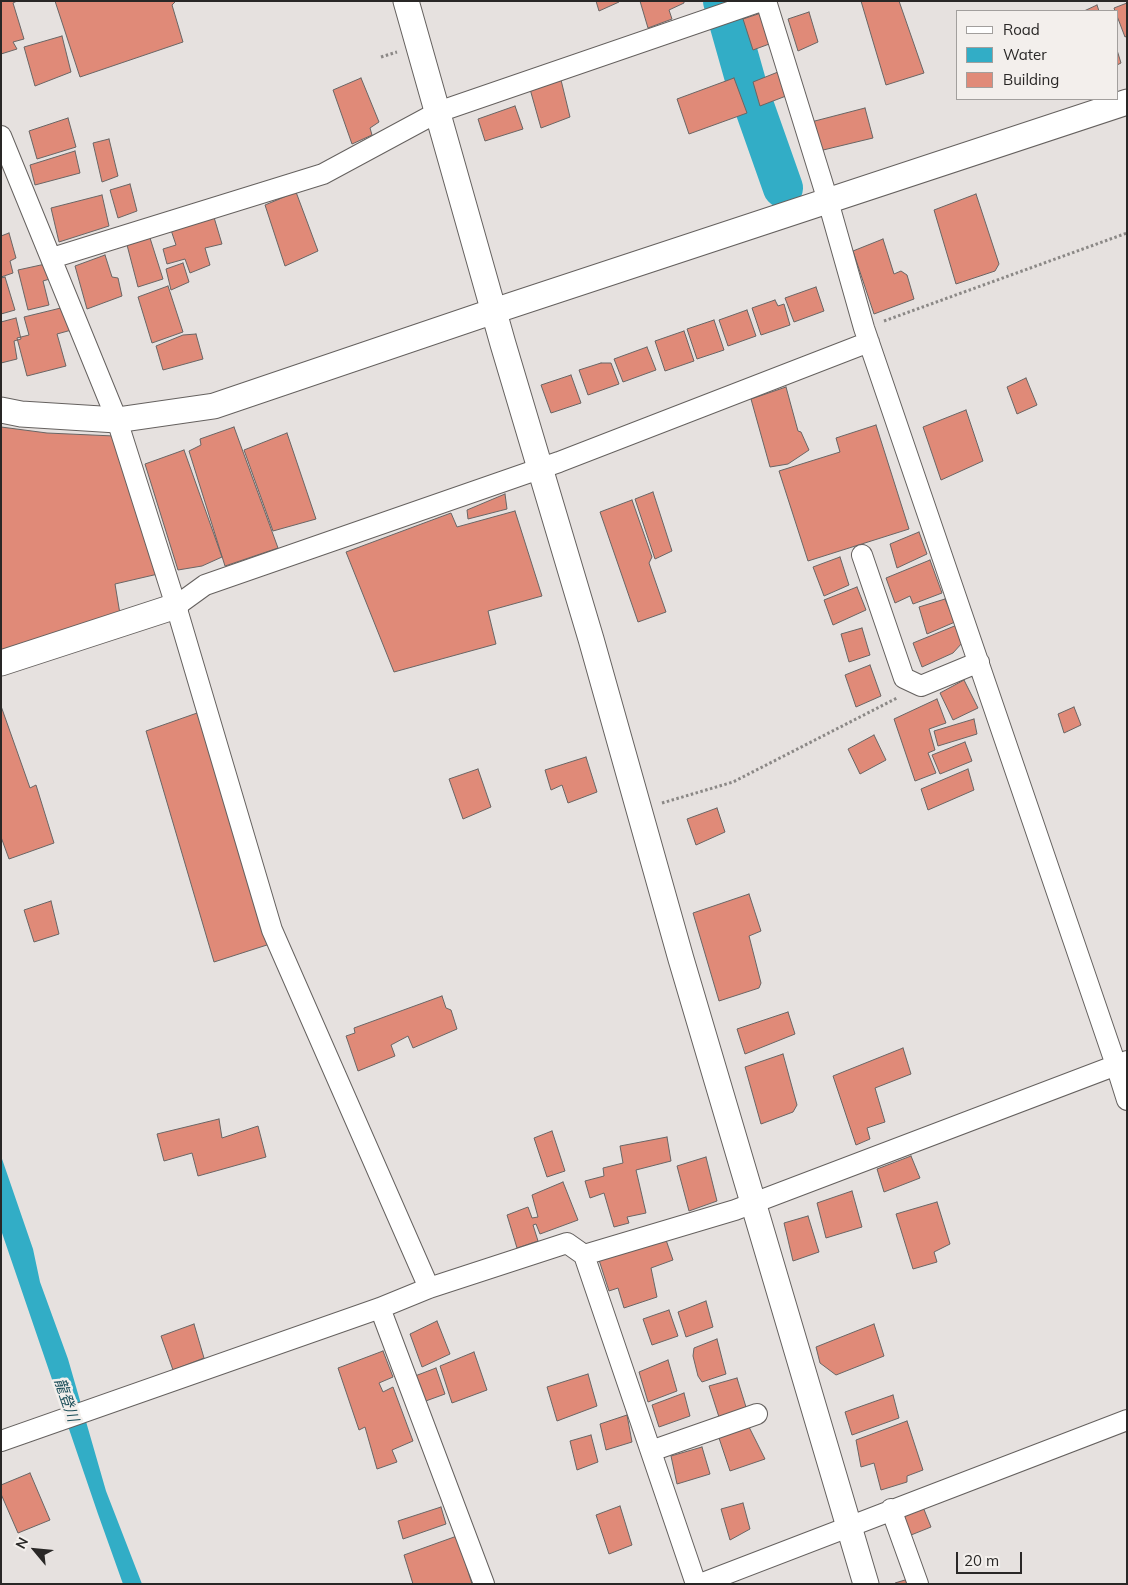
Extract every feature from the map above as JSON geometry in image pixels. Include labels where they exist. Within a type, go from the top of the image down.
[{"type":"street","points":[[406,1],[494,311],[591,639],[681,959],[866,1584]]},
{"type":"street","points":[[52,258],[323,174],[438,112],[761,1]]},
{"type":"street","points":[[766,1],[867,335],[978,662],[1122,1063],[1127,1100]]},
{"type":"street","points":[[1,410],[21,414],[117,420],[214,406],[494,311],[1127,102]]},
{"type":"street","points":[[1,136],[117,420],[176,606],[272,930],[429,1288]]},
{"type":"street","points":[[1,663],[176,606],[205,585],[559,462],[867,335]]},
{"type":"street","points":[[862,555],[904,678],[921,686],[978,662]]},
{"type":"street","points":[[584,1255],[735,1210],[1122,1063]]},
{"type":"street","points":[[1,1441],[380,1308],[429,1288],[567,1243],[584,1255],[698,1584],[1127,1420]]},
{"type":"street","points":[[380,1308],[484,1584]]},
{"type":"street","points":[[651,1451],[757,1414]]},
{"type":"street","points":[[891,1509],[918,1584]]},
{"type":"path","points":[[867,335],[1127,233]]},
{"type":"path","points":[[654,805],[733,782],[921,686]]},
{"type":"water","name":"龍登川","points":[[1,1156],[33,1249],[40,1282],[68,1359],[106,1491],[142,1584],[123,1584],[1,1230]]},
{"type":"building","points":[[1,1],[17,1],[13,3],[24,39],[13,42],[17,49],[1,54]]},
{"type":"building","points":[[55,1],[176,1],[172,5],[183,42],[80,77]]},
{"type":"building","points":[[596,1],[619,1],[619,2],[599,11]]},
{"type":"building","points":[[640,1],[684,1],[684,3],[669,10],[672,19],[648,28]]},
{"type":"building","points":[[861,1],[899,1],[924,73],[886,85]]},
{"type":"building","points":[[1127,3],[1127,36],[1125,37],[1118,19],[1118,10],[1114,8]]},
{"type":"building","points":[[1097,5],[1099,10],[1086,10]]},
{"type":"building","points":[[764,12],[772,43],[753,50],[743,19]]},
{"type":"building","points":[[809,12],[818,42],[798,51],[788,19]]},
{"type":"building","points":[[62,36],[71,72],[35,86],[24,47]]},
{"type":"building","points":[[1118,53],[1121,63],[1118,64]]},
{"type":"building","points":[[778,72],[786,96],[760,106],[753,82]]},
{"type":"building","points":[[361,78],[379,122],[370,128],[372,135],[352,144],[333,90]]},
{"type":"building","points":[[734,78],[747,113],[689,134],[677,99]]},
{"type":"building","points":[[561,80],[570,117],[541,128],[530,89]]},
{"type":"building","points":[[515,106],[523,129],[485,141],[478,119]]},
{"type":"building","points":[[865,108],[873,138],[819,151],[811,122]]},
{"type":"building","points":[[68,118],[76,147],[37,159],[29,131]]},
{"type":"building","points":[[109,139],[118,176],[102,182],[93,143]]},
{"type":"building","points":[[75,151],[80,173],[35,185],[30,165]]},
{"type":"building","points":[[130,184],[137,211],[118,218],[110,190]]},
{"type":"building","points":[[296,192],[318,251],[285,266],[265,205]]},
{"type":"building","points":[[976,194],[999,264],[995,271],[956,284],[934,210]]},
{"type":"building","points":[[102,195],[109,226],[59,242],[51,208]]},
{"type":"building","points":[[213,214],[222,244],[205,248],[210,265],[190,273],[185,259],[167,264],[163,249],[176,245],[171,230]]},
{"type":"building","points":[[9,233],[16,258],[10,261],[13,273],[1,277],[1,236]]},
{"type":"building","points":[[150,238],[163,279],[138,287],[127,245]]},
{"type":"building","points":[[883,239],[894,274],[901,271],[907,275],[914,299],[874,314],[853,251]]},
{"type":"building","points":[[105,255],[112,277],[118,278],[122,296],[87,309],[75,266]]},
{"type":"building","points":[[50,263],[53,278],[43,281],[49,305],[28,310],[18,270]]},
{"type":"building","points":[[183,263],[189,282],[171,290],[166,269]]},
{"type":"building","points":[[5,277],[15,310],[1,314],[1,278]]},
{"type":"building","points":[[168,286],[183,332],[152,343],[138,297]]},
{"type":"building","points":[[816,287],[824,311],[794,322],[785,298]]},
{"type":"building","points":[[775,300],[778,306],[784,304],[790,325],[761,335],[752,308]]},
{"type":"building","points":[[69,306],[75,329],[57,334],[66,366],[27,376],[17,338],[29,335],[24,317]]},
{"type":"building","points":[[747,310],[756,336],[728,346],[719,320]]},
{"type":"building","points":[[16,318],[21,339],[14,341],[17,359],[1,363],[1,322]]},
{"type":"building","points":[[714,320],[724,350],[697,359],[687,329]]},
{"type":"building","points":[[684,331],[694,361],[665,371],[655,341]]},
{"type":"building","points":[[196,334],[203,359],[163,370],[156,346],[183,335]]},
{"type":"building","points":[[647,347],[656,370],[623,382],[614,359]]},
{"type":"building","points":[[601,363],[611,363],[619,384],[588,395],[579,370]]},
{"type":"building","points":[[571,375],[581,403],[551,413],[541,385]]},
{"type":"building","points":[[1026,378],[1037,405],[1017,414],[1007,387]]},
{"type":"building","points":[[786,387],[798,431],[801,432],[809,450],[788,464],[770,467],[751,399]]},
{"type":"building","points":[[966,410],[983,461],[941,480],[923,427]]},
{"type":"building","points":[[876,425],[909,529],[808,561],[779,471],[840,452],[836,438]]},
{"type":"building","points":[[1,427],[47,433],[114,436],[158,574],[115,584],[120,614],[1,651]]},
{"type":"building","points":[[234,427],[278,548],[225,566],[189,451],[201,445],[200,439]]},
{"type":"building","points":[[287,433],[316,519],[273,531],[244,450]]},
{"type":"building","points":[[184,450],[222,557],[202,566],[178,570],[145,464]]},
{"type":"building","points":[[653,492],[672,551],[655,559],[635,499]]},
{"type":"building","points":[[505,494],[507,509],[468,519],[467,510]]},
{"type":"building","points":[[632,500],[652,557],[649,563],[666,612],[638,622],[600,512]]},
{"type":"building","points":[[515,511],[542,596],[488,611],[496,644],[394,672],[346,552],[451,513],[457,527]]},
{"type":"building","points":[[919,532],[927,554],[897,568],[890,544]]},
{"type":"building","points":[[840,557],[849,585],[824,596],[813,567]]},
{"type":"building","points":[[930,560],[942,593],[913,604],[910,596],[895,603],[886,578]]},
{"type":"building","points":[[857,587],[866,610],[833,625],[824,600]]},
{"type":"building","points":[[945,599],[955,622],[927,634],[919,607]]},
{"type":"building","points":[[957,625],[962,643],[953,653],[922,667],[913,643]]},
{"type":"building","points":[[862,628],[870,655],[849,662],[841,634]]},
{"type":"building","points":[[870,665],[881,696],[856,707],[845,675]]},
{"type":"building","points":[[964,680],[978,708],[953,720],[940,693]]},
{"type":"building","points":[[937,699],[946,723],[929,729],[935,750],[928,753],[936,773],[915,781],[894,719]]},
{"type":"building","points":[[1,706],[30,788],[36,785],[54,843],[9,859],[1,837]]},
{"type":"building","points":[[1074,707],[1081,725],[1064,733],[1058,714]]},
{"type":"building","points":[[200,712],[270,944],[214,962],[146,731]]},
{"type":"building","points":[[974,719],[977,734],[938,746],[934,731]]},
{"type":"building","points":[[874,735],[886,760],[860,774],[848,749]]},
{"type":"building","points":[[965,742],[972,761],[940,774],[932,755]]},
{"type":"building","points":[[586,757],[597,792],[568,803],[562,785],[551,790],[545,770]]},
{"type":"building","points":[[478,769],[491,807],[463,819],[449,779]]},
{"type":"building","points":[[968,769],[974,790],[928,810],[921,789]]},
{"type":"building","points":[[717,808],[725,832],[696,845],[687,819]]},
{"type":"building","points":[[749,894],[761,931],[749,936],[761,983],[759,988],[719,1001],[693,913]]},
{"type":"building","points":[[51,901],[59,934],[34,942],[24,910]]},
{"type":"building","points":[[442,996],[446,1008],[451,1010],[457,1029],[413,1048],[408,1036],[391,1045],[395,1056],[358,1071],[346,1036],[355,1033],[354,1028]]},
{"type":"building","points":[[788,1012],[795,1034],[745,1054],[737,1029]]},
{"type":"building","points":[[903,1048],[911,1074],[875,1088],[885,1122],[867,1128],[870,1139],[856,1145],[833,1076]]},
{"type":"building","points":[[783,1054],[797,1105],[793,1112],[761,1124],[745,1067]]},
{"type":"building","points":[[219,1119],[222,1138],[258,1126],[266,1157],[198,1176],[192,1153],[164,1161],[157,1134]]},
{"type":"building","points":[[552,1131],[565,1171],[547,1177],[534,1138]]},
{"type":"building","points":[[667,1137],[671,1161],[636,1170],[646,1213],[627,1217],[629,1223],[614,1227],[604,1193],[590,1198],[585,1181],[604,1176],[603,1168],[623,1163],[620,1146]]},
{"type":"building","points":[[911,1156],[920,1178],[884,1192],[877,1169]]},
{"type":"building","points":[[706,1157],[717,1201],[689,1211],[677,1166]]},
{"type":"building","points":[[563,1182],[578,1220],[540,1234],[536,1224],[533,1225],[538,1241],[517,1248],[507,1215],[528,1207],[532,1218],[538,1217],[532,1195]]},
{"type":"building","points":[[852,1191],[862,1227],[826,1238],[817,1203]]},
{"type":"building","points":[[937,1202],[950,1244],[934,1252],[937,1262],[913,1269],[896,1214]]},
{"type":"building","points":[[808,1216],[819,1252],[793,1261],[784,1223]]},
{"type":"building","points":[[665,1237],[673,1260],[651,1268],[657,1297],[624,1308],[618,1288],[609,1291],[599,1260]]},
{"type":"building","points":[[706,1301],[713,1327],[686,1337],[678,1312]]},
{"type":"building","points":[[669,1310],[678,1336],[652,1345],[643,1319]]},
{"type":"building","points":[[437,1321],[450,1354],[422,1367],[410,1334]]},
{"type":"building","points":[[194,1324],[204,1358],[173,1370],[161,1336]]},
{"type":"building","points":[[874,1324],[884,1356],[836,1375],[820,1363],[816,1347]]},
{"type":"building","points":[[717,1339],[726,1374],[702,1382],[698,1376],[693,1356],[694,1348]]},
{"type":"building","points":[[383,1351],[393,1377],[379,1383],[383,1392],[393,1387],[413,1441],[392,1450],[397,1462],[377,1469],[365,1427],[359,1430],[338,1368]]},
{"type":"building","points":[[474,1352],[487,1390],[452,1403],[440,1366]]},
{"type":"building","points":[[668,1360],[677,1391],[648,1402],[639,1372]]},
{"type":"building","points":[[436,1368],[445,1394],[423,1402],[415,1376]]},
{"type":"building","points":[[588,1374],[597,1406],[557,1421],[547,1387]]},
{"type":"building","points":[[737,1378],[746,1407],[719,1417],[709,1386]]},
{"type":"building","points":[[684,1393],[690,1416],[659,1427],[652,1405]]},
{"type":"building","points":[[893,1395],[899,1418],[852,1435],[845,1412]]},
{"type":"building","points":[[627,1415],[632,1442],[606,1450],[600,1424]]},
{"type":"building","points":[[907,1421],[923,1470],[907,1476],[907,1482],[881,1490],[874,1463],[861,1467],[856,1440]]},
{"type":"building","points":[[748,1425],[765,1459],[730,1471],[718,1435]]},
{"type":"building","points":[[591,1435],[598,1462],[577,1470],[570,1441]]},
{"type":"building","points":[[702,1447],[710,1474],[677,1484],[671,1456]]},
{"type":"building","points":[[30,1473],[50,1520],[18,1533],[1,1494],[1,1485]]},
{"type":"building","points":[[921,1502],[931,1527],[911,1535],[901,1509]]},
{"type":"building","points":[[743,1503],[750,1529],[730,1540],[721,1509]]},
{"type":"building","points":[[620,1506],[632,1545],[609,1554],[596,1515]]},
{"type":"building","points":[[441,1507],[446,1524],[403,1539],[398,1521]]},
{"type":"building","points":[[457,1536],[472,1584],[413,1584],[404,1555]]},
{"type":"building","points":[[915,1577],[917,1584],[895,1584],[895,1583]]},
{"type":"waterway","points":[[723,1],[747,86],[783,188]]}]
